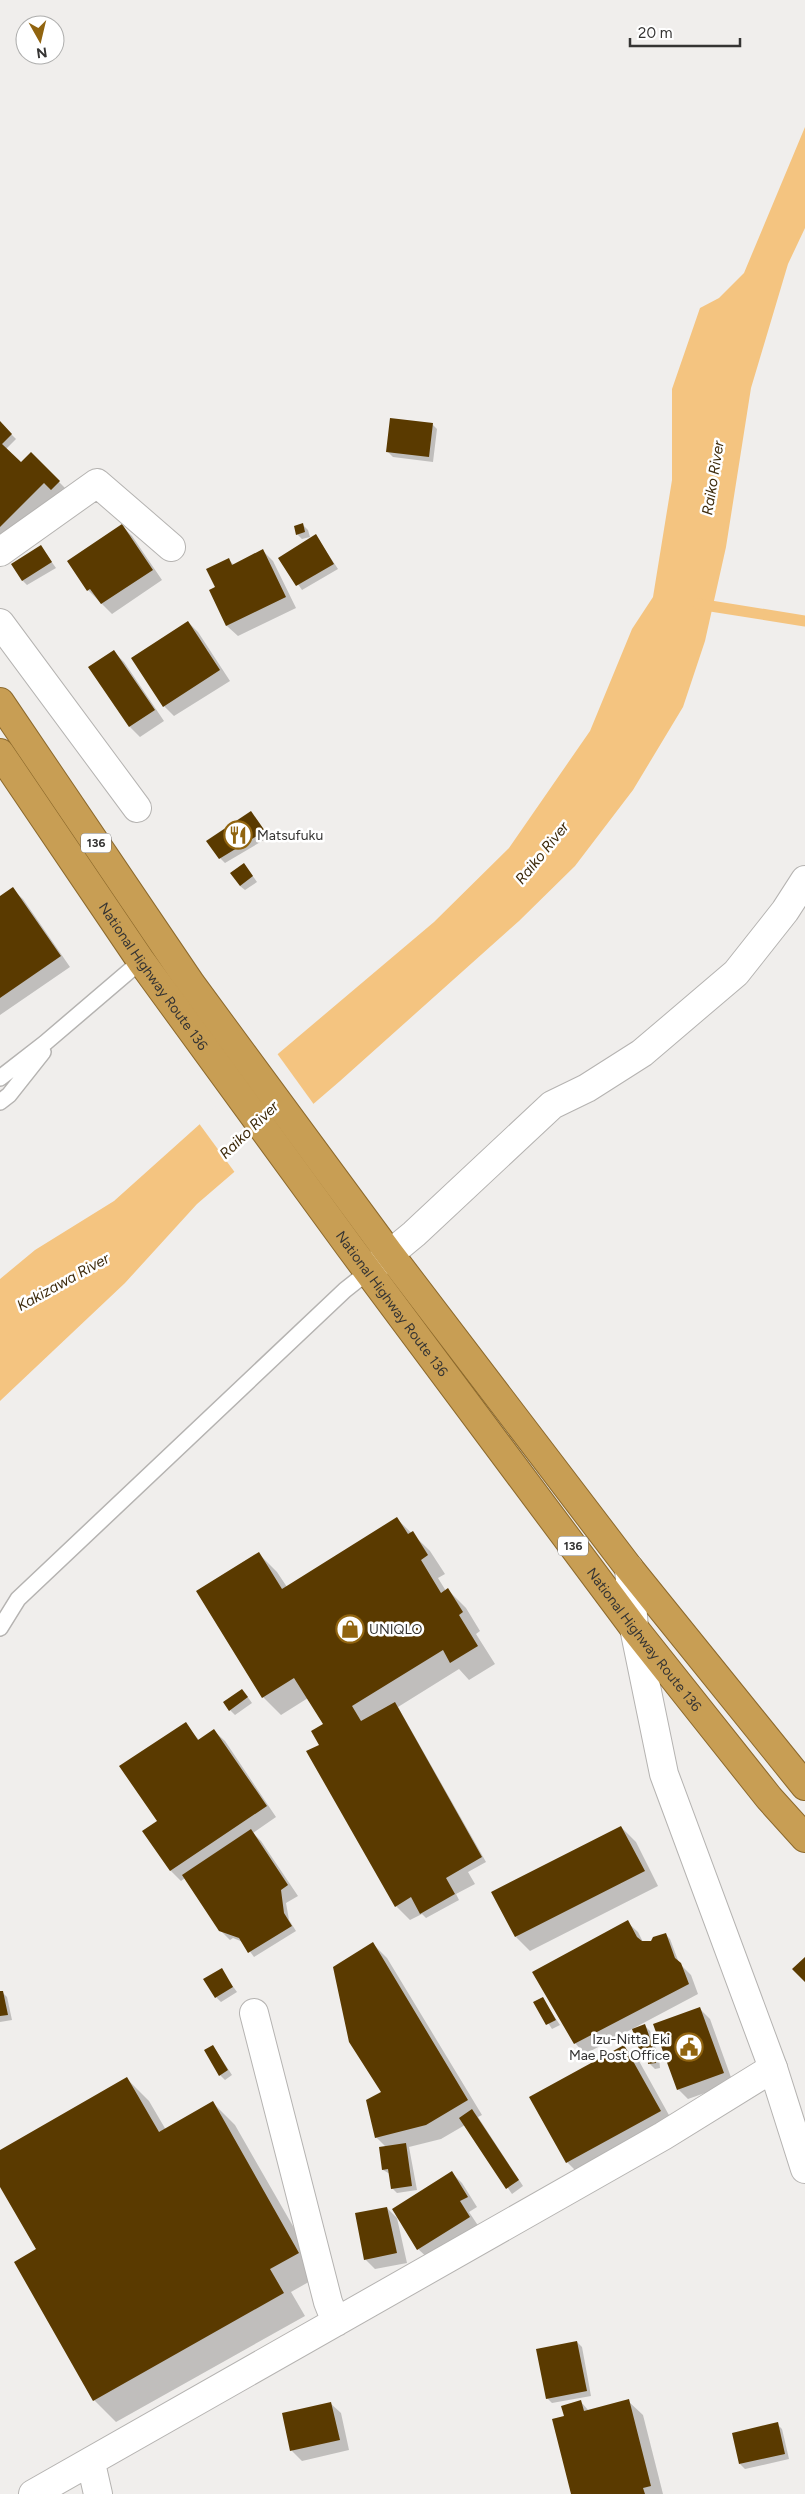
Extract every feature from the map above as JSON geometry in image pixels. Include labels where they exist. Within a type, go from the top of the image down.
[{"type":"highway","name":"National Highway Route 136","points":[[0,702],[191,984],[389,1253],[629,1568],[805,1786]]},
{"type":"highway","name":"National Highway Route 136","points":[[0,753],[141,961],[349,1246],[634,1628],[769,1798],[805,1838]]},
{"type":"street","points":[[0,552],[97,484],[172,547]]},
{"type":"street","points":[[0,623],[137,808]]},
{"type":"street","points":[[369,1271],[414,1234],[552,1105],[587,1088],[642,1053],[736,973],[784,911],[805,880]]},
{"type":"street","points":[[629,1568],[634,1628],[664,1774],[772,2068],[805,2169]]},
{"type":"street","points":[[254,2013],[328,2302],[336,2322]]},
{"type":"street","points":[[33,2494],[663,2136],[772,2068]]},
{"type":"street","points":[[90,2463],[98,2494]]},
{"type":"lane","points":[[0,1078],[63,1028],[141,961]]},
{"type":"lane","points":[[0,1102],[9,1095],[63,1028]]},
{"type":"lane","points":[[0,1628],[18,1599],[344,1290],[369,1271]]},
{"type":"water","points":[[805,127],[805,228],[788,264],[751,388],[726,547],[705,641],[683,707],[633,790],[575,866],[519,921],[340,1081],[197,1204],[125,1283],[0,1401],[0,1279],[35,1250],[114,1201],[279,1053],[434,922],[509,848],[590,731],[632,629],[653,597],[672,480],[672,389],[700,308],[719,298],[744,273]]},
{"type":"pier","points":[[276,1052],[315,1106],[236,1174],[198,1122]]},
{"type":"building","points":[[390,418],[433,423],[429,457],[386,452]]},
{"type":"building","points":[[0,421],[12,434],[2,444],[21,462],[31,452],[60,481],[51,490],[44,483],[0,527]]},
{"type":"building","points":[[303,523],[305,532],[296,535],[294,526]]},
{"type":"building","points":[[122,524],[153,570],[101,604],[90,589],[87,591],[67,561]]},
{"type":"building","points":[[316,534],[334,564],[296,586],[278,558]]},
{"type":"building","points":[[41,545],[52,562],[22,581],[11,564]]},
{"type":"building","points":[[263,549],[286,597],[226,626],[209,590],[215,587],[206,569],[229,558],[232,565]]},
{"type":"building","points":[[188,621],[220,670],[163,707],[131,658]]},
{"type":"building","points":[[114,650],[155,710],[129,727],[88,667]]},
{"type":"building","points":[[251,811],[265,831],[219,859],[206,841]]},
{"type":"building","points":[[244,863],[253,876],[240,886],[230,873]]},
{"type":"building","points":[[13,887],[61,956],[0,998],[0,896]]},
{"type":"building","points":[[397,1517],[408,1534],[413,1531],[428,1555],[421,1560],[441,1593],[448,1588],[463,1612],[459,1615],[478,1646],[450,1663],[443,1650],[352,1706],[361,1721],[395,1702],[482,1857],[446,1878],[455,1894],[420,1914],[411,1897],[395,1907],[306,1751],[319,1745],[311,1731],[323,1724],[294,1678],[262,1698],[196,1591],[259,1552],[282,1589]]},
{"type":"building","points":[[242,1689],[248,1697],[229,1711],[223,1702]]},
{"type":"building","points":[[186,1722],[198,1740],[214,1729],[267,1806],[170,1871],[142,1831],[157,1821],[119,1766]]},
{"type":"building","points":[[621,1826],[645,1871],[515,1937],[491,1892]]},
{"type":"building","points":[[251,1829],[288,1885],[281,1890],[284,1913],[292,1926],[248,1953],[239,1938],[219,1931],[182,1875]]},
{"type":"building","points":[[628,1920],[637,1937],[642,1941],[651,1941],[653,1937],[666,1933],[675,1958],[681,1963],[689,1984],[574,2044],[532,1972]]},
{"type":"building","points":[[373,1942],[468,2100],[426,2125],[375,2138],[366,2100],[381,2092],[349,2042],[333,1967]]},
{"type":"building","points":[[805,1957],[805,1982],[792,1969]]},
{"type":"building","points":[[222,1968],[233,1987],[215,1998],[203,1979]]},
{"type":"building","points":[[0,1991],[3,1991],[8,2015],[0,2016]]},
{"type":"building","points":[[543,1997],[556,2020],[546,2025],[533,2002]]},
{"type":"building","points":[[700,2007],[724,2073],[677,2090],[653,2024]]},
{"type":"building","points":[[645,2024],[653,2047],[640,2052],[632,2029]]},
{"type":"building","points":[[213,2045],[228,2070],[219,2076],[204,2050]]},
{"type":"building","points":[[624,2045],[661,2111],[566,2163],[529,2097]]},
{"type":"building","points":[[655,2051],[656,2063],[648,2064],[647,2052]]},
{"type":"building","points":[[127,2077],[159,2132],[213,2101],[299,2253],[270,2269],[284,2293],[93,2401],[14,2262],[36,2249],[0,2187],[0,2150]]},
{"type":"building","points":[[472,2109],[519,2180],[506,2189],[459,2118]]},
{"type":"building","points":[[406,2143],[412,2186],[391,2189],[388,2169],[382,2170],[379,2147]]},
{"type":"building","points":[[452,2171],[468,2197],[460,2201],[470,2217],[417,2250],[392,2209]]},
{"type":"building","points":[[387,2207],[397,2253],[364,2260],[355,2213]]},
{"type":"building","points":[[577,2341],[587,2391],[546,2399],[536,2349]]},
{"type":"building","points":[[629,2399],[651,2486],[643,2488],[645,2494],[571,2494],[552,2419],[564,2416],[561,2406],[581,2400],[584,2411]]},
{"type":"building","points":[[331,2402],[340,2440],[290,2451],[282,2413]]},
{"type":"building","points":[[778,2422],[785,2454],[739,2464],[732,2433]]},
{"type":"waterway","points":[[698,604],[805,621]]},
{"type":"place","name":"Matsufuku","points":[[238,835]]},
{"type":"place","name":"UNIQLO","points":[[350,1629]]},
{"type":"place","name":"Izu-Nitta Eki Mae Post Office","points":[[689,2047]]},
{"type":"water label","name":"Raiko River","points":[[713,478]]},
{"type":"water label","name":"Raiko River","points":[[542,853]]},
{"type":"water label","name":"Raiko River","points":[[249,1130]]},
{"type":"water label","name":"Kakizawa River","points":[[63,1282]]}]
